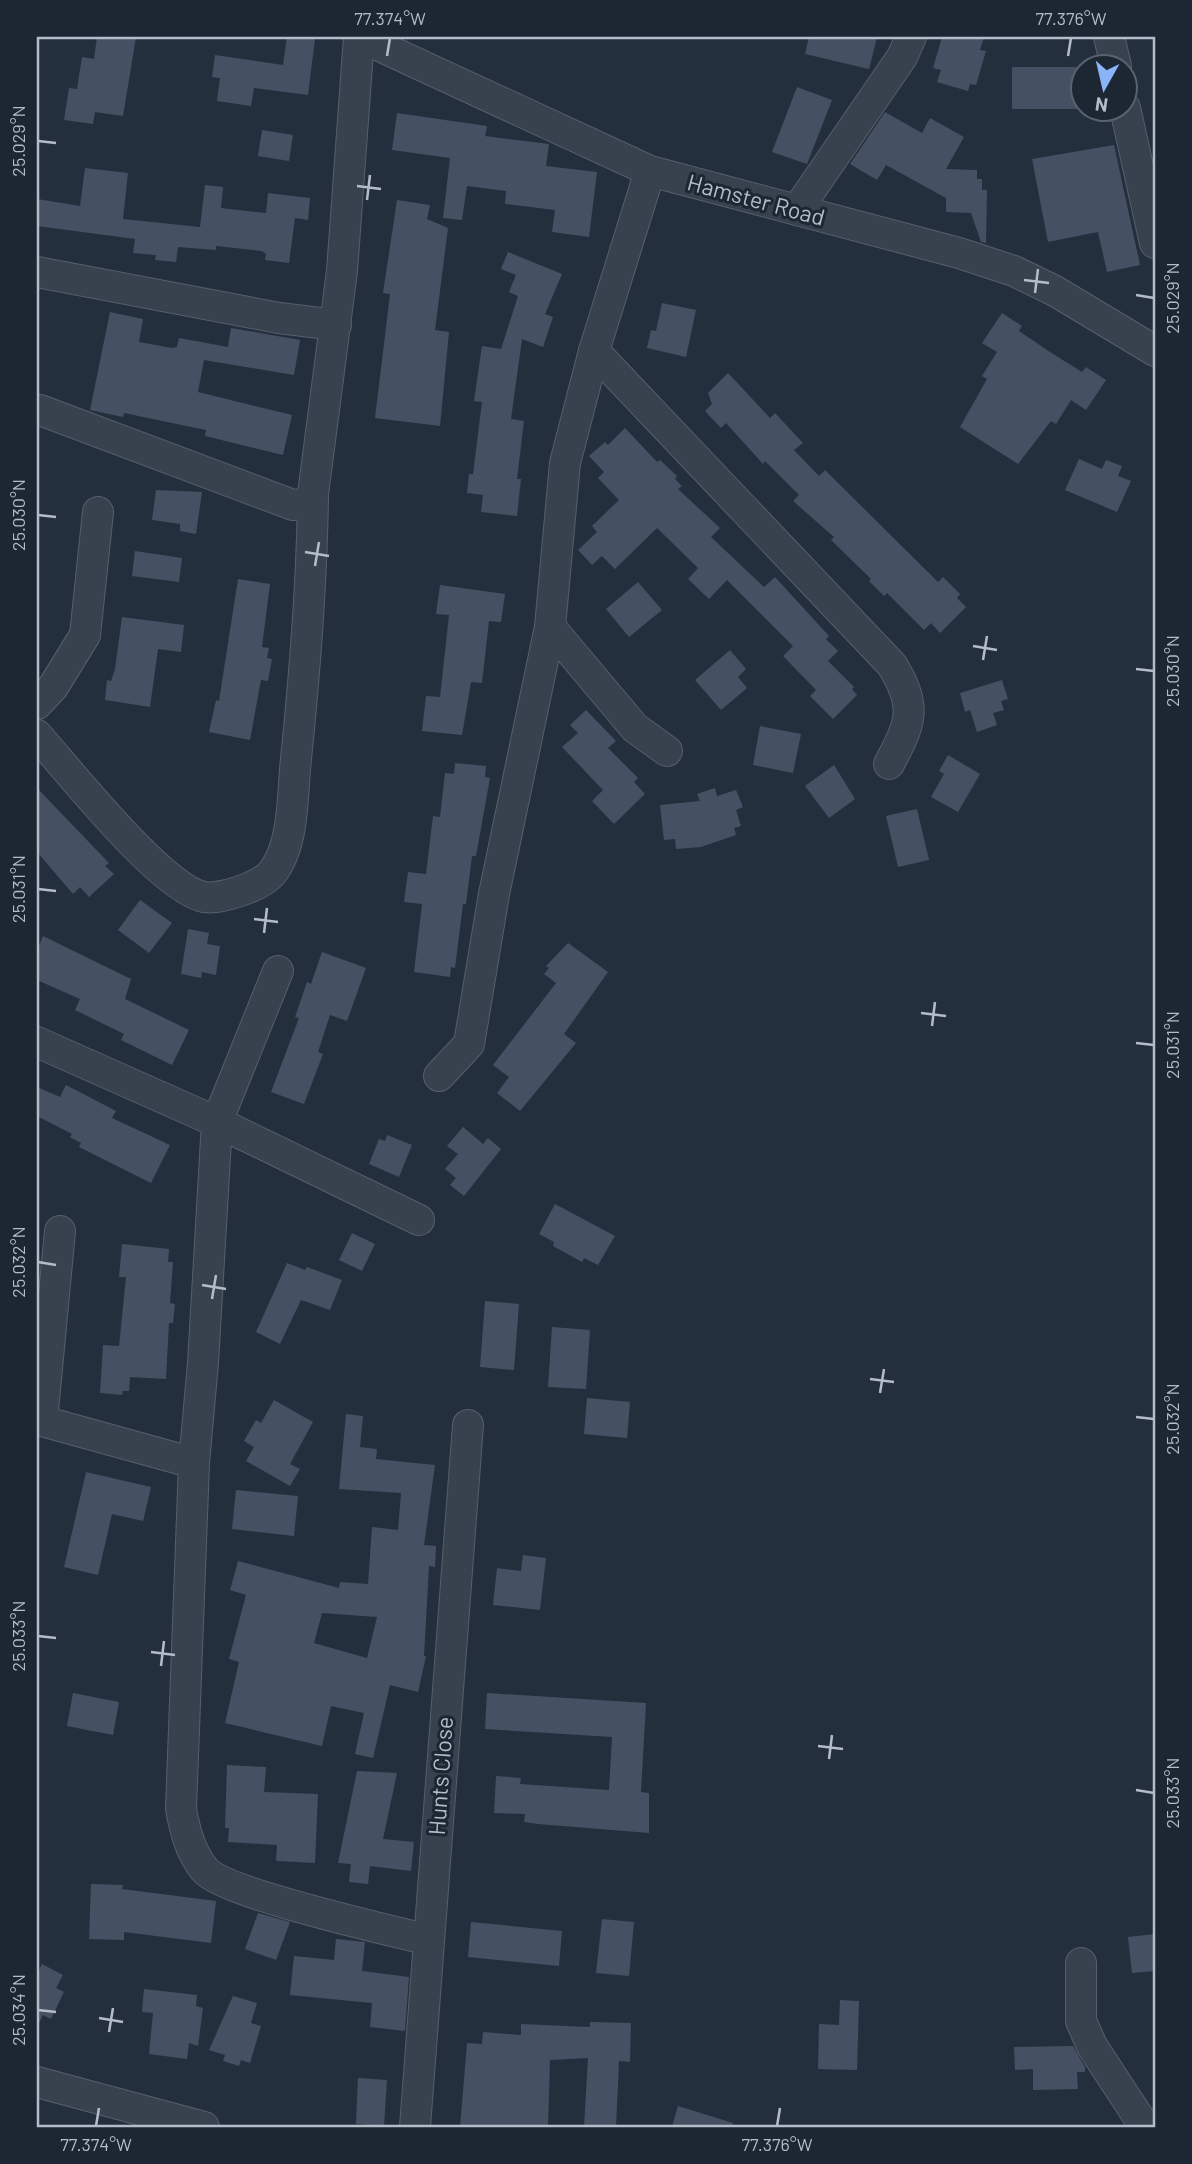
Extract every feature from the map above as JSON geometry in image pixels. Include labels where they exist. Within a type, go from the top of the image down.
[{"type":"street","name":"Hamster Road","points":[[359,37],[650,170],[959,253],[1014,271],[1055,291],[1155,351]]},
{"type":"street","points":[[37,735],[157,870],[203,897],[242,892],[272,874],[284,849],[290,819],[303,692],[313,494],[336,325],[359,37]]},
{"type":"street","points":[[797,210],[902,57],[911,37]]},
{"type":"street","points":[[1128,122],[1155,243]]},
{"type":"street","points":[[439,1076],[469,1044],[494,894],[550,627],[565,463],[594,351],[650,170]]},
{"type":"street","points":[[37,272],[279,318],[336,325]]},
{"type":"street","points":[[594,351],[892,665],[909,701],[909,726],[889,764]]},
{"type":"street","points":[[40,410],[293,505],[305,504],[313,494]]},
{"type":"street","points":[[37,704],[53,687],[85,635],[98,512]]},
{"type":"street","points":[[550,627],[635,728],[667,751]]},
{"type":"street","points":[[278,971],[217,1122],[194,1463],[181,1809],[187,1841],[205,1871],[225,1882],[254,1894],[429,1940]]},
{"type":"street","points":[[37,1042],[217,1122],[419,1220]]},
{"type":"street","points":[[60,1231],[40,1420],[194,1463]]},
{"type":"street","name":"Hunts Close","points":[[415,2127],[468,1425]]},
{"type":"street","points":[[1081,1963],[1078,2009],[1081,2021],[1091,2046],[1145,2127]]},
{"type":"street","points":[[37,2082],[204,2127]]},
{"type":"building","points":[[97,37],[136,37],[123,116],[95,112],[93,124],[64,120],[69,88],[77,89],[82,57],[94,59]]},
{"type":"building","points":[[287,37],[315,39],[308,95],[254,88],[251,106],[217,101],[220,78],[212,77],[215,55],[283,65]]},
{"type":"building","points":[[809,37],[877,37],[869,69],[805,54]]},
{"type":"building","points":[[942,37],[984,37],[980,50],[986,51],[976,85],[970,84],[968,91],[937,82],[941,70],[933,68]]},
{"type":"building","points":[[1012,67],[1070,67],[1070,109],[1012,109]]},
{"type":"building","points":[[797,87],[832,100],[807,164],[772,152]]},
{"type":"building","points":[[885,112],[922,133],[930,118],[964,137],[946,169],[977,170],[977,179],[982,179],[982,190],[987,190],[986,243],[981,242],[971,213],[946,212],[946,198],[886,165],[877,180],[850,164]]},
{"type":"building","points":[[397,113],[487,126],[485,136],[549,144],[546,166],[597,172],[589,237],[552,232],[555,210],[505,204],[506,191],[467,186],[462,220],[443,218],[450,158],[392,150]]},
{"type":"building","points":[[262,130],[293,135],[289,161],[258,156]]},
{"type":"building","points":[[1114,145],[1140,265],[1107,272],[1098,232],[1048,242],[1032,159]]},
{"type":"building","points":[[85,168],[128,173],[123,219],[200,227],[205,185],[223,187],[221,208],[266,213],[268,193],[310,198],[308,220],[295,218],[289,263],[265,260],[266,254],[262,251],[216,246],[216,250],[178,247],[176,262],[155,260],[156,255],[133,253],[135,239],[37,226],[37,199],[80,206]]},
{"type":"building","points":[[397,200],[430,205],[427,219],[448,228],[435,330],[449,332],[440,426],[375,418],[390,294],[383,293]]},
{"type":"building","points":[[508,252],[562,274],[545,314],[553,317],[543,347],[522,339],[511,419],[524,421],[517,479],[521,479],[517,516],[481,512],[483,495],[467,493],[469,474],[473,474],[482,402],[474,401],[482,346],[501,349],[518,296],[509,292],[516,275],[501,269]]},
{"type":"building","points":[[662,303],[696,310],[686,357],[647,348],[651,330],[656,331]]},
{"type":"building","points":[[110,312],[143,319],[139,342],[172,348],[177,347],[179,338],[228,347],[231,328],[300,340],[294,375],[204,360],[198,392],[292,415],[283,455],[205,436],[206,430],[124,413],[123,417],[90,410]]},
{"type":"building","points":[[1002,313],[1022,326],[1019,331],[1050,352],[1082,372],[1086,367],[1106,380],[1086,410],[1071,400],[1056,424],[1051,421],[1018,464],[960,427],[987,379],[982,376],[997,352],[982,343]]},
{"type":"building","points":[[728,373],[770,418],[775,413],[803,443],[794,450],[819,476],[825,470],[938,582],[943,577],[960,594],[957,598],[966,607],[940,633],[931,623],[924,630],[887,593],[884,596],[869,581],[871,579],[831,540],[834,537],[793,501],[799,495],[765,461],[763,464],[726,423],[721,428],[705,411],[712,404],[708,393]]},
{"type":"building","points":[[625,428],[657,462],[660,460],[677,476],[675,479],[682,486],[678,489],[720,528],[711,537],[764,587],[775,577],[829,636],[826,639],[838,651],[828,661],[854,687],[852,689],[857,695],[833,719],[810,696],[816,690],[783,656],[793,646],[727,580],[709,599],[688,579],[698,568],[657,528],[615,569],[602,556],[592,565],[578,550],[597,532],[592,526],[619,500],[598,478],[604,472],[589,456],[605,442],[608,445]]},
{"type":"building","points":[[1079,459],[1102,469],[1106,460],[1122,466],[1118,476],[1131,481],[1117,512],[1065,490]]},
{"type":"building","points":[[156,490],[202,492],[196,534],[180,531],[180,524],[152,520]]},
{"type":"building","points":[[135,551],[182,558],[179,582],[132,576]]},
{"type":"building","points":[[238,579],[270,584],[262,647],[269,648],[267,658],[272,659],[268,681],[261,680],[250,740],[209,732],[216,700],[219,701]]},
{"type":"building","points":[[638,582],[662,610],[629,637],[606,609]]},
{"type":"building","points":[[440,585],[505,594],[501,622],[489,621],[482,683],[471,682],[462,735],[422,731],[426,696],[440,697],[449,615],[436,614]]},
{"type":"building","points":[[122,617],[184,625],[181,652],[158,649],[150,707],[105,700],[107,680],[111,681],[115,669]]},
{"type":"building","points":[[730,650],[746,669],[738,677],[747,688],[721,710],[695,680]]},
{"type":"building","points":[[1002,680],[1008,699],[1001,701],[1004,710],[993,713],[997,725],[977,732],[970,710],[965,712],[960,693]]},
{"type":"building","points":[[586,710],[616,741],[608,748],[638,778],[634,782],[645,794],[614,824],[592,801],[603,790],[562,747],[578,733],[570,725]]},
{"type":"building","points":[[760,726],[801,734],[793,773],[753,765]]},
{"type":"building","points":[[948,755],[980,774],[958,812],[931,797],[944,774],[939,771]]},
{"type":"building","points":[[455,763],[486,766],[485,777],[490,778],[476,856],[472,856],[466,904],[463,904],[455,968],[451,967],[450,977],[414,972],[422,904],[404,902],[408,872],[426,874],[433,816],[440,817],[445,773],[454,774]]},
{"type":"building","points":[[834,765],[855,799],[829,818],[805,786]]},
{"type":"building","points":[[37,788],[109,863],[105,866],[114,874],[89,897],[80,887],[73,894],[37,852]]},
{"type":"building","points":[[715,788],[717,796],[736,790],[743,807],[736,810],[741,826],[734,828],[736,835],[701,847],[676,849],[675,839],[664,840],[660,805],[700,801],[697,794]]},
{"type":"building","points":[[917,809],[929,860],[898,867],[886,816]]},
{"type":"building","points":[[140,900],[172,923],[149,953],[118,930]]},
{"type":"building","points":[[188,929],[209,933],[207,944],[220,946],[216,975],[202,972],[201,978],[181,974]]},
{"type":"building","points":[[43,936],[131,979],[125,999],[189,1030],[172,1065],[121,1040],[124,1034],[75,1010],[80,999],[37,980],[37,951]]},
{"type":"building","points":[[568,943],[608,972],[564,1034],[576,1043],[520,1111],[497,1093],[509,1077],[493,1065],[556,983],[544,974],[549,968],[546,966]]},
{"type":"building","points":[[322,952],[366,968],[347,1021],[330,1015],[318,1052],[323,1054],[304,1104],[271,1092],[299,1018],[295,1017],[307,982],[311,984]]},
{"type":"building","points":[[66,1085],[116,1111],[112,1118],[170,1145],[151,1183],[79,1147],[81,1143],[70,1137],[72,1134],[37,1116],[37,1087],[60,1097]]},
{"type":"building","points":[[463,1127],[483,1144],[488,1138],[501,1149],[464,1196],[450,1185],[456,1178],[445,1169],[458,1154],[447,1146]]},
{"type":"building","points":[[387,1135],[412,1145],[399,1177],[369,1164],[379,1139],[385,1141]]},
{"type":"building","points":[[555,1204],[615,1236],[598,1265],[584,1258],[582,1262],[553,1246],[554,1242],[539,1234]]},
{"type":"building","points":[[352,1233],[375,1244],[362,1271],[339,1260]]},
{"type":"building","points":[[122,1244],[169,1249],[168,1262],[173,1262],[170,1303],[175,1304],[173,1323],[169,1323],[166,1379],[130,1377],[129,1391],[123,1391],[122,1395],[100,1393],[103,1345],[119,1346],[126,1277],[119,1277]]},
{"type":"building","points":[[287,1263],[342,1280],[330,1310],[301,1300],[280,1344],[256,1332]]},
{"type":"building","points":[[485,1301],[519,1304],[514,1370],[480,1367]]},
{"type":"building","points":[[552,1327],[590,1330],[586,1389],[548,1387]]},
{"type":"building","points":[[587,1398],[630,1402],[627,1438],[584,1434]]},
{"type":"building","points":[[274,1400],[313,1422],[290,1464],[300,1469],[290,1486],[246,1461],[254,1447],[244,1441],[256,1420],[261,1423]]},
{"type":"building","points":[[346,1414],[363,1416],[360,1447],[377,1449],[376,1459],[435,1465],[424,1545],[436,1546],[435,1567],[429,1566],[426,1656],[418,1692],[390,1685],[373,1758],[355,1754],[364,1713],[331,1706],[322,1746],[225,1723],[239,1662],[229,1659],[246,1595],[230,1590],[238,1561],[339,1588],[340,1582],[368,1584],[372,1527],[398,1530],[401,1493],[339,1489]],"holes":[[[322,1613],[377,1617],[367,1658],[314,1643]]]},
{"type":"building","points":[[86,1472],[151,1487],[143,1521],[112,1514],[98,1575],[64,1567]]},
{"type":"building","points":[[236,1490],[298,1496],[294,1536],[232,1529]]},
{"type":"building","points":[[523,1555],[546,1558],[540,1610],[493,1605],[497,1568],[521,1571]]},
{"type":"building","points":[[73,1693],[119,1702],[113,1735],[67,1726]]},
{"type":"building","points":[[487,1693],[646,1703],[641,1792],[649,1793],[649,1833],[538,1824],[524,1822],[525,1814],[494,1813],[496,1776],[521,1778],[520,1784],[609,1790],[612,1737],[485,1729]]},
{"type":"building","points":[[227,1765],[266,1767],[264,1792],[318,1794],[315,1863],[276,1861],[277,1845],[228,1842],[229,1828],[225,1828]]},
{"type":"building","points":[[357,1771],[397,1773],[383,1839],[414,1842],[411,1871],[370,1866],[368,1884],[349,1882],[351,1864],[338,1863]]},
{"type":"building","points":[[91,1884],[123,1885],[122,1889],[216,1901],[211,1943],[124,1932],[124,1940],[89,1939]]},
{"type":"building","points":[[258,1913],[290,1922],[276,1960],[245,1949]]},
{"type":"building","points":[[602,1919],[634,1922],[629,1976],[596,1973]]},
{"type":"building","points":[[471,1922],[562,1931],[559,1966],[468,1957]]},
{"type":"building","points":[[1155,1934],[1155,1971],[1132,1973],[1128,1937]]},
{"type":"building","points":[[336,1939],[365,1942],[362,1971],[409,1977],[405,2031],[370,2027],[372,2003],[290,1995],[294,1956],[334,1960]]},
{"type":"building","points":[[42,1964],[63,1975],[56,1988],[64,1992],[51,2019],[43,2015],[37,2027],[37,1974]]},
{"type":"building","points":[[144,1989],[197,1995],[196,2006],[203,2008],[198,2046],[189,2043],[187,2059],[149,2054],[153,2013],[142,2012]]},
{"type":"building","points":[[233,1996],[257,2003],[251,2023],[261,2026],[250,2063],[241,2060],[239,2066],[223,2061],[225,2055],[209,2050]]},
{"type":"building","points":[[840,2000],[859,2001],[857,2070],[818,2069],[819,2024],[839,2025]]},
{"type":"building","points":[[590,2022],[631,2023],[630,2062],[619,2061],[616,2127],[584,2127],[588,2058],[550,2060],[548,2127],[460,2127],[467,2043],[482,2044],[483,2032],[521,2035],[521,2024],[590,2027]]},
{"type":"building","points":[[1073,2046],[1085,2067],[1085,2072],[1077,2072],[1078,2089],[1033,2090],[1033,2069],[1015,2070],[1014,2047]]},
{"type":"building","points":[[358,2078],[387,2080],[384,2126],[356,2124]]},
{"type":"building","points":[[678,2106],[733,2123],[732,2127],[672,2127]]}]
